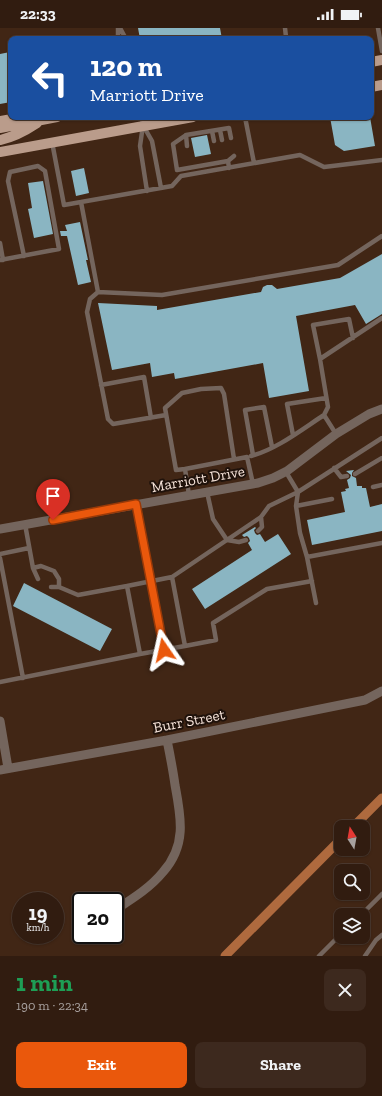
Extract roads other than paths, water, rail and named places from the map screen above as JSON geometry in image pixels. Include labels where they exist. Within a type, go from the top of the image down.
[{"type":"main road","points":[[0,128],[40,120]]},
{"type":"main road","points":[[0,140],[27,130],[40,120]]},
{"type":"main road","points":[[0,152],[52,142],[143,121],[156,120]]},
{"type":"street","name":"Marriott Drive","points":[[0,529],[253,484],[273,478],[286,472],[336,434],[369,414],[382,409]]},
{"type":"street","name":"Burr Street","points":[[4,769],[167,740],[365,700],[382,691]]},
{"type":"street","points":[[0,721],[4,769]]},
{"type":"street","points":[[124,904],[140,894],[163,873],[170,863],[179,842],[181,815],[167,740]]},
{"type":"lane","points":[[378,28],[382,51]]},
{"type":"lane","points":[[246,120],[254,163]]},
{"type":"lane","points":[[143,121],[152,141],[161,188]]},
{"type":"lane","points":[[143,121],[140,146],[147,190]]},
{"type":"lane","points":[[181,176],[177,170],[173,144],[186,135],[229,128],[231,138]]},
{"type":"lane","points":[[220,130],[222,140]]},
{"type":"lane","points":[[212,131],[214,141]]},
{"type":"lane","points":[[186,135],[187,146]]},
{"type":"lane","points":[[52,142],[64,205],[172,186],[181,176],[300,155],[324,167],[382,160]]},
{"type":"lane","points":[[177,170],[190,166],[226,160],[234,156]]},
{"type":"lane","points":[[226,160],[229,168]]},
{"type":"lane","points":[[0,243],[2,260],[24,256],[59,249],[45,171],[38,166],[10,172],[8,181],[24,256]]},
{"type":"lane","points":[[81,202],[98,292]]},
{"type":"lane","points":[[166,415],[113,424],[108,419],[87,312],[90,299],[98,292],[162,296],[338,265],[382,236]]},
{"type":"lane","points":[[320,359],[382,318]]},
{"type":"lane","points":[[234,459],[224,394],[221,388],[182,392],[165,408],[176,470],[247,457],[261,453],[272,448],[324,415],[328,407],[313,325],[349,319],[352,338]]},
{"type":"lane","points":[[101,385],[144,377],[151,418]]},
{"type":"lane","points":[[293,435],[287,404],[326,398]]},
{"type":"lane","points":[[253,455],[245,410],[264,407],[272,448]]},
{"type":"lane","points":[[324,415],[336,434]]},
{"type":"lane","points":[[51,587],[59,587],[78,595],[172,577],[261,517],[269,506],[298,492],[382,438]]},
{"type":"lane","points":[[247,457],[253,484]]},
{"type":"lane","points":[[355,474],[382,458]]},
{"type":"lane","points":[[334,468],[341,476],[347,476]]},
{"type":"lane","points":[[185,469],[189,495]]},
{"type":"lane","points":[[286,472],[298,492],[296,506],[300,533],[308,557],[316,603]]},
{"type":"lane","points":[[373,487],[382,485]]},
{"type":"lane","points":[[208,492],[213,519],[228,540],[238,542],[246,540]]},
{"type":"lane","points":[[296,506],[332,499]]},
{"type":"lane","points":[[136,504],[164,650]]},
{"type":"lane","points":[[258,532],[262,527],[261,517]]},
{"type":"lane","points":[[25,524],[33,568],[38,580]]},
{"type":"lane","points":[[308,557],[382,543]]},
{"type":"lane","points":[[0,554],[29,548]]},
{"type":"lane","points":[[0,558],[23,678]]},
{"type":"lane","points":[[33,568],[41,566],[54,572],[59,579],[59,587]]},
{"type":"lane","points":[[172,577],[185,646]]},
{"type":"lane","points":[[0,682],[216,640],[213,623],[267,589],[312,581]]},
{"type":"lane","points":[[126,586],[140,654]]},
{"type":"lane","points":[[368,908],[382,894]]},
{"type":"lane","points":[[365,956],[376,940],[382,935]]},
{"type":"lane","points":[[319,956],[334,941]]},
{"type":"waterway","points":[[360,820],[382,798]]},
{"type":"waterway","points":[[225,956],[334,846]]}]
